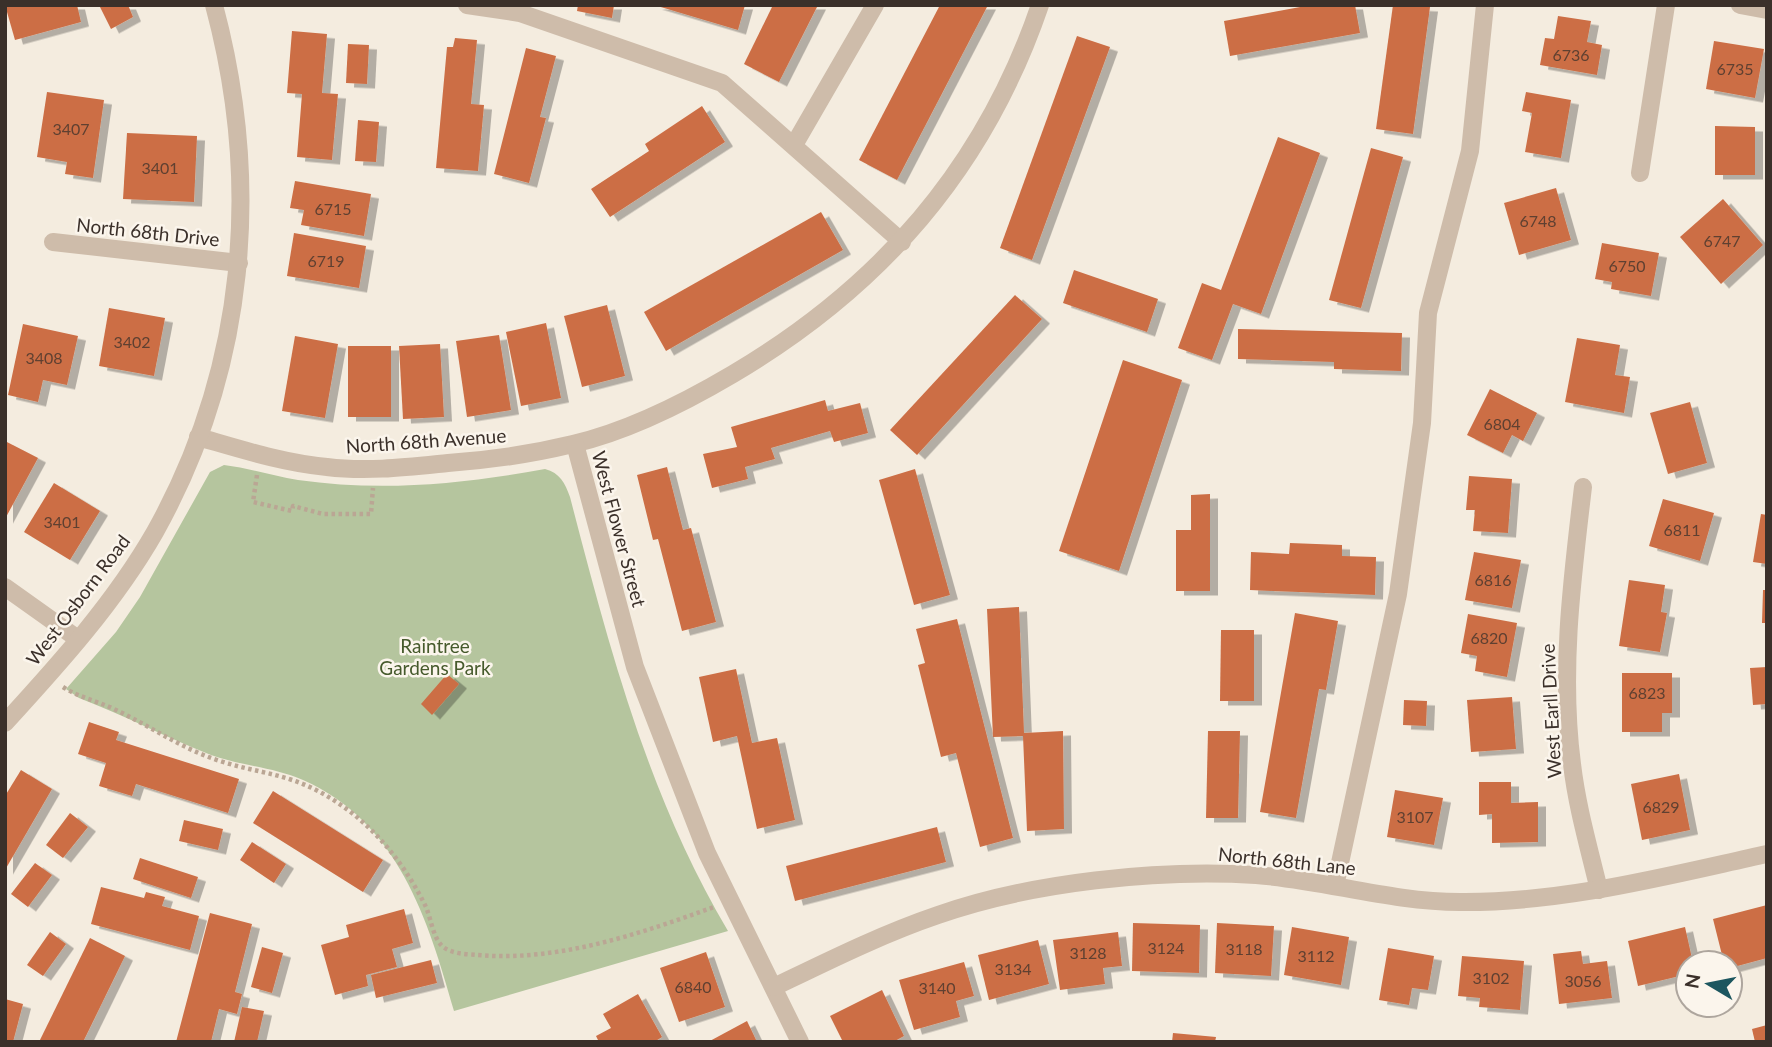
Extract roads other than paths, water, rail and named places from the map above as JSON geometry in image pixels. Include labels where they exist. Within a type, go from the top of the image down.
[{"type":"street","name":"West Osborn Road","points":[[5,723],[112,596],[154,533],[198,437],[227,351],[239,263],[243,196],[239,130],[229,59],[214,5]]},
{"type":"street","points":[[467,5],[520,13],[722,83],[901,242]]},
{"type":"street","points":[[794,145],[875,5]]},
{"type":"street","name":"West Flower Street","points":[[800,1042],[707,853],[635,667],[575,444],[643,420],[700,394],[789,341],[857,287],[901,242],[971,150],[1027,43],[1040,5]]},
{"type":"street","points":[[1335,886],[1398,594],[1422,423],[1428,313],[1470,151],[1485,5]]},
{"type":"street","points":[[1640,173],[1666,5]]},
{"type":"street","points":[[1740,5],[1767,9]]},
{"type":"street","name":"North 68th Drive","points":[[53,242],[239,263]]},
{"type":"street","name":"North 68th Avenue","points":[[198,437],[297,464],[374,469],[494,459],[575,444]]},
{"type":"street","name":"West Earll Drive","points":[[1583,487],[1566,675],[1572,763],[1579,811],[1599,890]]},
{"type":"street","points":[[5,587],[78,639]]},
{"type":"street","name":"North 68th Lane","points":[[774,986],[940,914],[1039,890],[1172,874],[1256,876],[1459,902],[1528,900],[1599,890],[1767,853]]},
{"type":"park label","name":"Raintree Gardens Park","points":[[435,657]]}]
